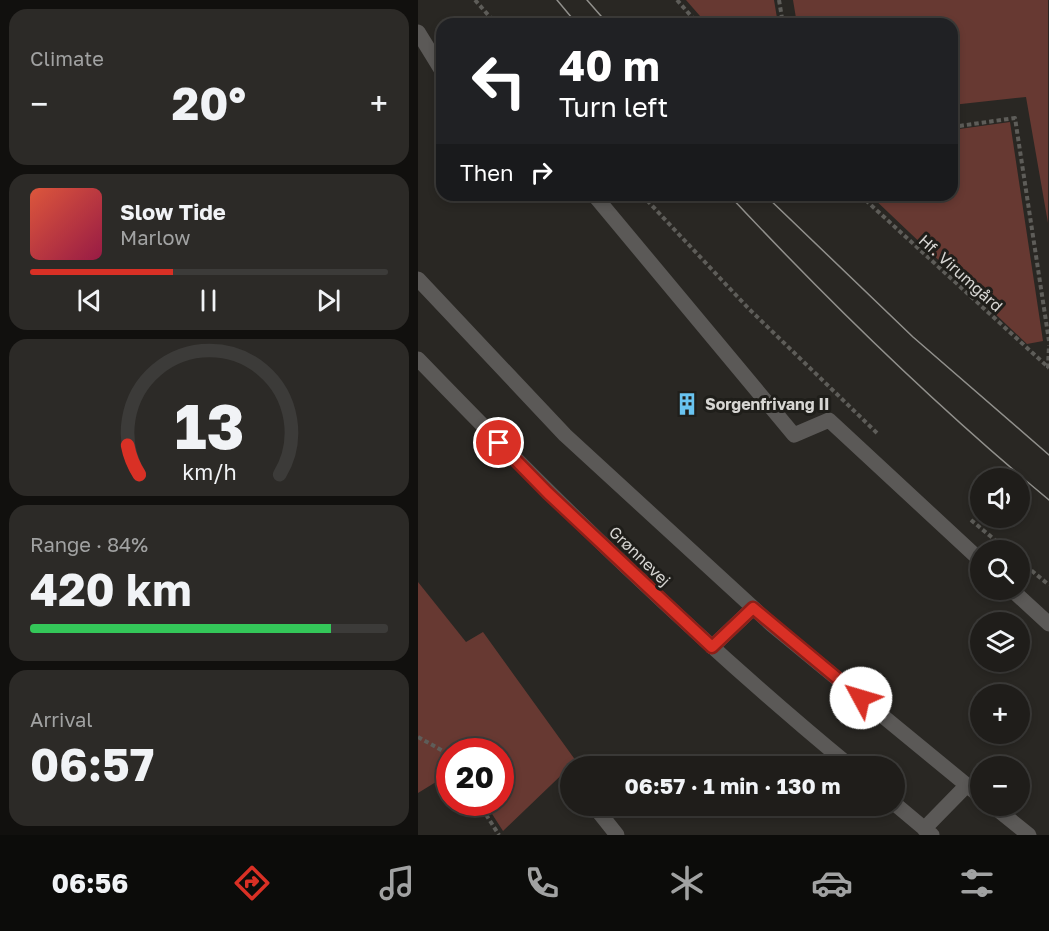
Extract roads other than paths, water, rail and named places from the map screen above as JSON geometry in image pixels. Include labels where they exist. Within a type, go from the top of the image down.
[{"type":"street","points":[[418,32],[436,60]]},
{"type":"street","points":[[599,201],[794,435],[829,420],[970,551]]},
{"type":"street","points":[[420,285],[565,435],[753,608],[970,788]]},
{"type":"street","name":"Grønnevej","points":[[418,359],[548,493],[712,647],[838,756]]},
{"type":"street","points":[[1023,600],[1048,624]]},
{"type":"street","points":[[712,647],[753,608]]},
{"type":"street","points":[[905,812],[928,832],[967,785]]},
{"type":"street","points":[[602,816],[617,835]]},
{"type":"street","points":[[1005,816],[1029,835]]},
{"type":"tram line","points":[[557,0],[572,18]]},
{"type":"tram line","points":[[587,0],[603,18]]},
{"type":"tram line","points":[[735,201],[805,275],[884,352],[965,428],[1049,500]]},
{"type":"tram line","points":[[771,201],[913,337],[1049,455]]},
{"type":"place","name":"Sorgenfrivang II","points":[[687,404]]}]
